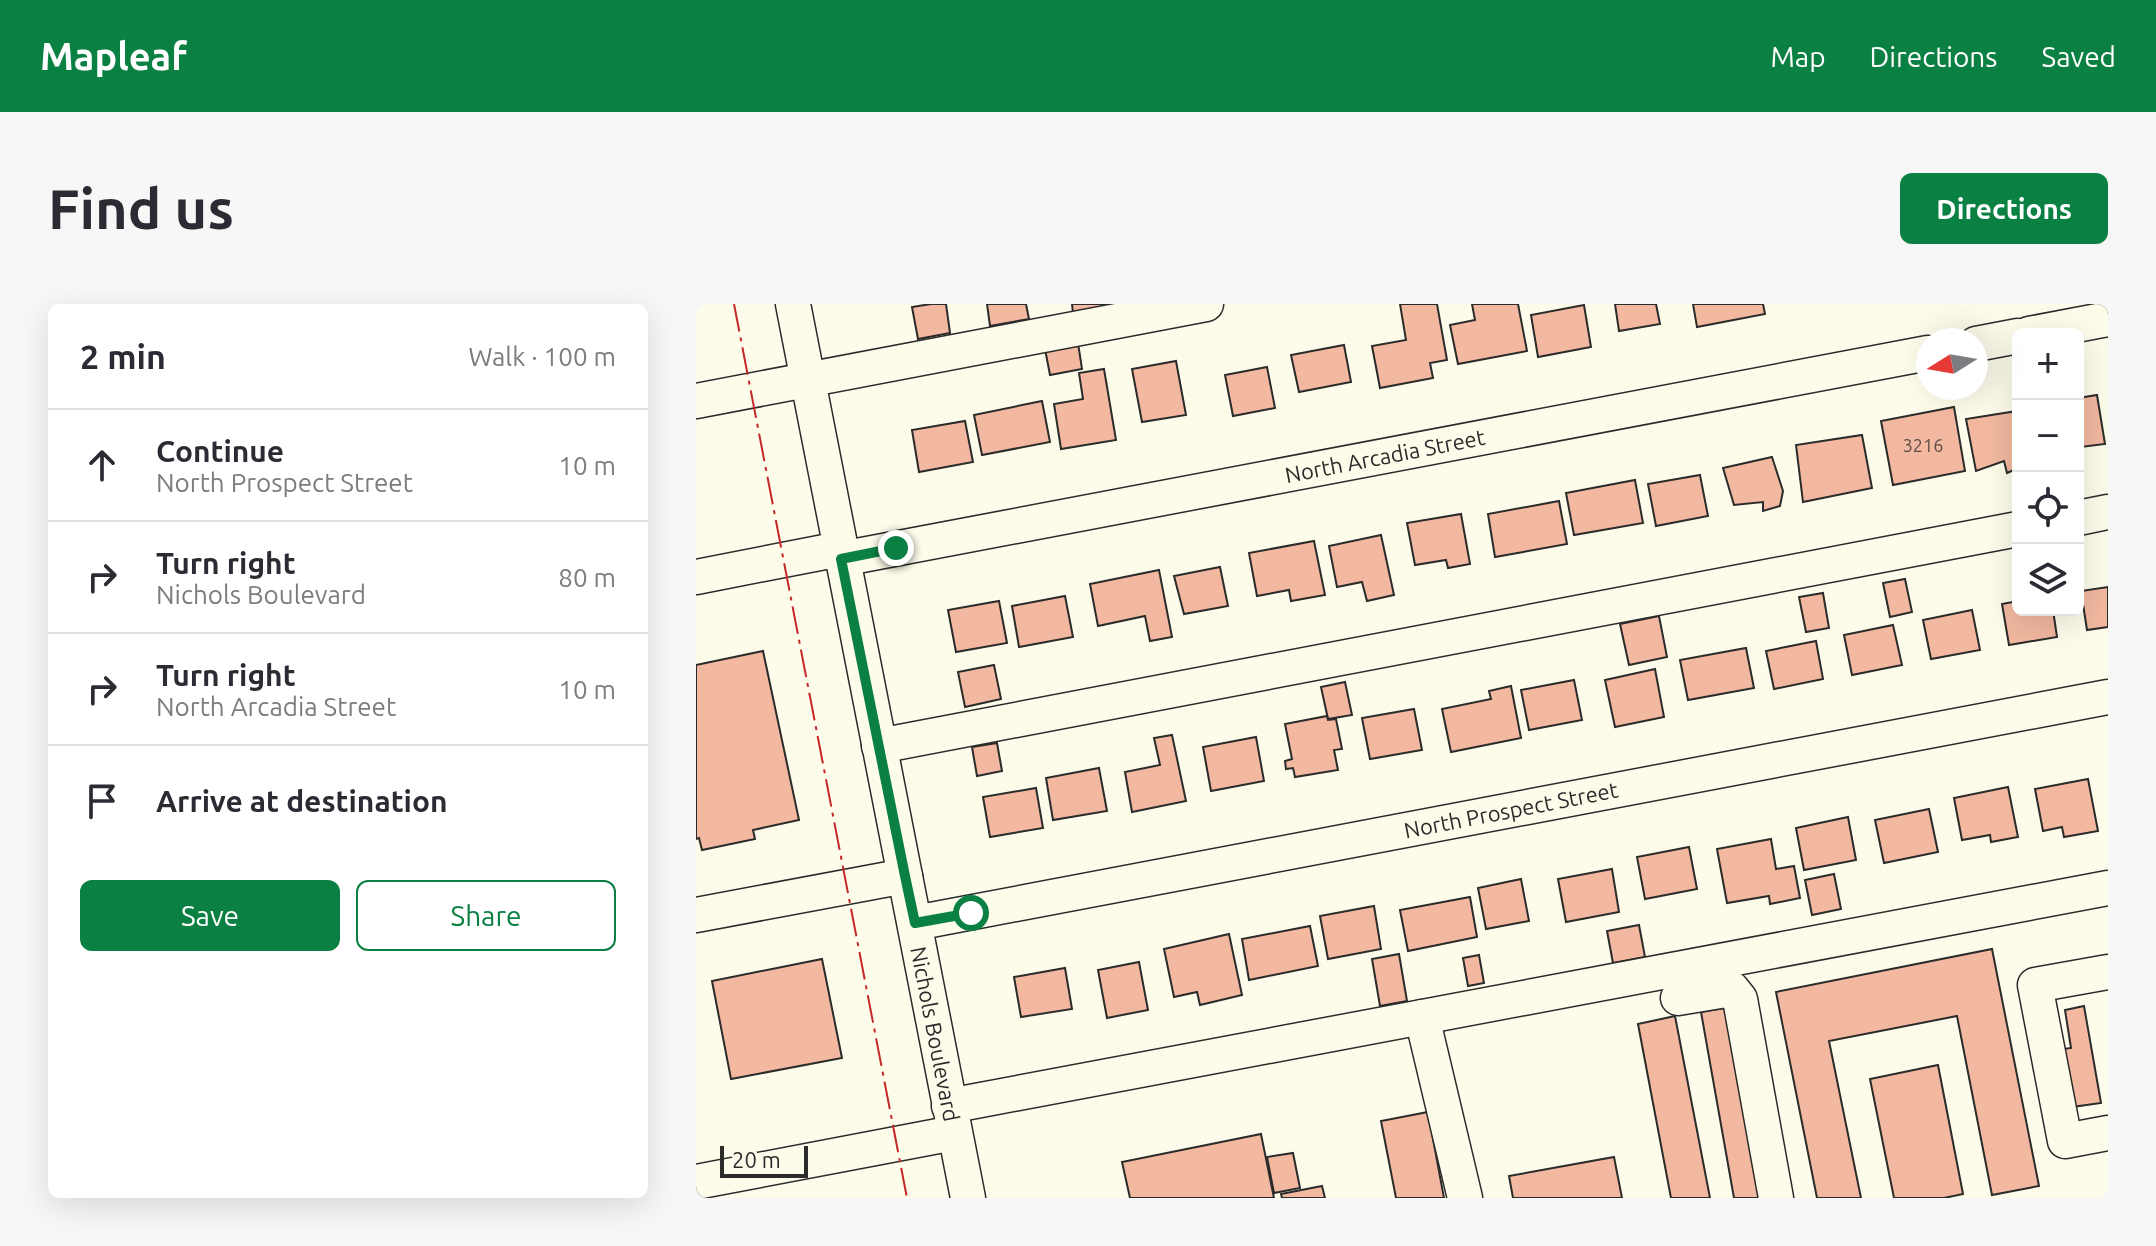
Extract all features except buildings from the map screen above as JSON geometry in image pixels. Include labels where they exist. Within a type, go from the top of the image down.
[{"type":"street","name":"Nichols Boulevard","points":[[793,304],[968,1198]]},
{"type":"street","points":[[696,401],[1206,304]]},
{"type":"street","points":[[2061,328],[2108,319]]},
{"type":"street","points":[[1988,342],[2012,337]]},
{"type":"street","name":"North Arcadia Street","points":[[696,577],[840,554],[1916,355]]},
{"type":"street","points":[[2084,517],[2108,512]]},
{"type":"street","points":[[879,746],[2012,530]]},
{"type":"street","name":"North Prospect Street","points":[[915,923],[2108,697]]},
{"type":"street","points":[[696,915],[905,876]]},
{"type":"street","points":[[696,1182],[952,1120],[1422,1017],[2108,888]]},
{"type":"street","points":[[2108,972],[2035,985],[2065,1141],[2108,1133]]},
{"type":"street","points":[[1678,998],[1732,989],[1740,999],[1776,1198]]},
{"type":"street","points":[[1422,1017],[1465,1198]]},
{"type":"power","points":[[734,304],[907,1198]]},
{"type":"route","points":[[896,548],[841,559],[905,876],[915,923],[971,913]]}]
